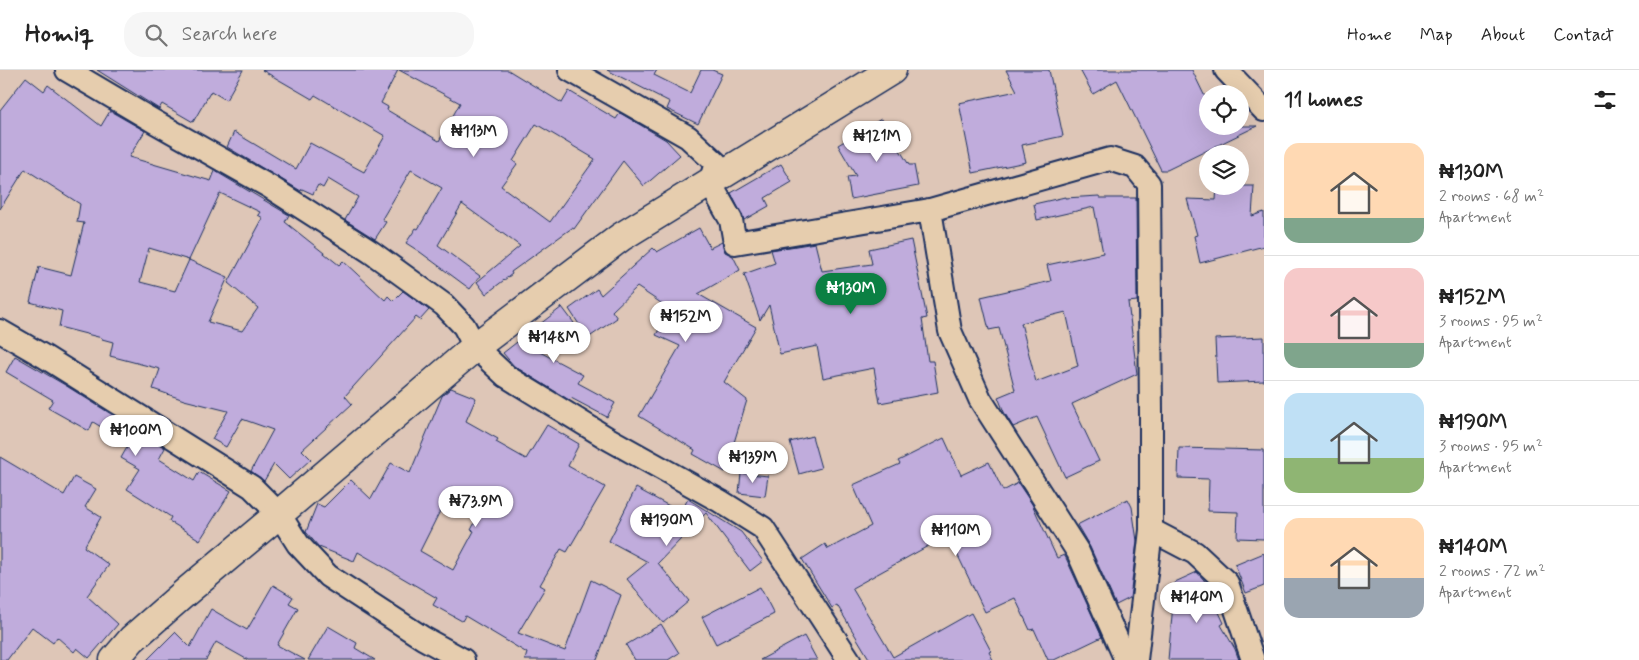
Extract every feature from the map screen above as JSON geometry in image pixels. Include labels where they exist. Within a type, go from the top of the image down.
[{"type":"street","points":[[67,70],[270,187],[371,252],[444,305],[464,326],[475,347],[506,376],[606,438],[720,501],[763,528],[849,660]]},
{"type":"street","points":[[570,70],[688,137],[716,163],[710,183],[731,220],[735,243],[930,210],[1110,159],[1134,168],[1149,184],[1151,413],[1151,530],[1136,660]]},
{"type":"street","points":[[114,660],[132,639],[166,609],[475,347],[621,237],[892,70]]},
{"type":"street","points":[[1226,70],[1264,110]]},
{"type":"street","points":[[930,210],[950,332],[980,399],[1078,552],[1126,660]]},
{"type":"street","points":[[0,332],[44,357],[252,487],[280,514],[298,544],[328,576],[423,638],[463,660]]},
{"type":"street","points":[[1151,530],[1195,553],[1227,583],[1253,660]]},
{"type":"building","points":[[97,70],[243,70],[226,100],[211,91],[193,122],[162,104],[159,109]]},
{"type":"building","points":[[262,70],[398,70],[381,103],[388,107],[387,110],[439,141],[460,103],[399,70],[508,70],[562,103],[569,91],[616,119],[620,113],[666,140],[680,155],[644,186],[623,161],[574,229],[572,228],[511,272],[512,274],[486,294],[477,282],[520,246],[462,204],[438,245],[480,276],[470,289],[406,243],[416,228],[418,229],[442,188],[411,170],[382,219],[386,222],[375,239],[345,220],[358,197],[328,179],[323,188],[318,185],[313,194],[302,189],[301,191],[227,147],[234,132],[296,169],[310,143],[364,172],[385,136],[315,95],[312,99]],"holes":[[[536,124],[595,159],[550,222],[501,186],[517,164],[513,161]]]},
{"type":"building","points":[[607,70],[657,70],[654,75],[690,93],[701,70],[712,70],[722,74],[698,124],[667,109],[670,102]]},
{"type":"building","points":[[1006,70],[1049,70],[1063,136],[1022,145],[1026,162],[973,173],[959,103],[1017,91]]},
{"type":"building","points":[[1080,70],[1192,70],[1199,85],[1199,135],[1239,135],[1218,145],[1199,145],[1199,154],[1167,170],[1161,170],[1117,80],[1093,94]]},
{"type":"building","points":[[26,77],[44,91],[48,85],[101,126],[110,111],[145,131],[129,157],[211,181],[215,171],[289,215],[285,222],[339,265],[343,261],[385,300],[388,296],[393,301],[403,291],[429,310],[420,320],[416,317],[345,396],[352,404],[302,450],[311,459],[289,479],[274,464],[264,481],[251,471],[273,430],[242,419],[226,447],[212,439],[228,411],[184,400],[153,389],[160,369],[110,356],[113,342],[59,327],[62,311],[30,302],[39,267],[71,275],[84,223],[77,222],[80,204],[25,169],[0,209],[0,110]],"holes":[[[220,193],[260,212],[258,215],[263,218],[228,283],[258,308],[242,331],[208,322],[228,277],[189,260]],[[149,248],[189,260],[175,291],[140,282]]]},
{"type":"building","points":[[881,119],[909,165],[914,165],[918,186],[851,199],[847,177],[856,176],[838,145]]},
{"type":"building","points":[[1249,126],[1257,126],[1249,130]]},
{"type":"building","points":[[781,164],[792,182],[765,198],[769,206],[744,220],[731,193]]},
{"type":"building","points":[[1249,186],[1254,186],[1252,216],[1264,212],[1264,246],[1200,263],[1194,236],[1197,235],[1187,199],[1216,200],[1216,195],[1249,195]]},
{"type":"building","points":[[1099,196],[1100,198],[1136,198],[1137,301],[1128,302],[1137,374],[1072,404],[1099,461],[1065,477],[1037,417],[1013,427],[1004,412],[998,397],[1015,390],[999,328],[989,330],[981,297],[1051,281],[1047,265],[1103,253],[1094,207],[1037,220],[1034,204],[1065,198]],"holes":[[[1066,312],[1078,366],[1036,382],[1021,323]]]},
{"type":"building","points":[[699,228],[710,248],[722,242],[725,252],[733,256],[740,270],[698,294],[756,327],[724,382],[747,400],[725,472],[693,454],[695,450],[639,416],[680,346],[656,335],[670,309],[637,287],[612,311],[617,318],[588,338],[569,309],[597,289],[601,295],[653,248],[657,252]]},
{"type":"building","points":[[911,240],[927,318],[922,319],[928,361],[933,361],[938,392],[880,403],[874,368],[823,378],[817,346],[780,354],[769,305],[760,320],[744,274],[775,263],[771,250],[815,243],[822,271],[872,264],[869,249]]},
{"type":"building","points":[[562,307],[574,323],[538,351],[583,375],[578,383],[615,403],[607,417],[571,398],[569,400],[514,366],[503,353]]},
{"type":"building","points":[[1264,337],[1264,381],[1217,383],[1215,339]]},
{"type":"building","points":[[15,356],[165,448],[159,459],[194,481],[199,472],[231,491],[200,540],[169,521],[171,517],[127,489],[140,469],[121,458],[129,444],[93,422],[89,431],[48,408],[53,400],[6,372]]},
{"type":"building","points":[[451,388],[476,398],[466,421],[498,439],[496,442],[526,459],[547,425],[579,444],[568,466],[605,487],[567,552],[561,549],[540,585],[545,588],[518,633],[565,651],[591,580],[621,595],[597,660],[525,660],[527,653],[465,616],[462,621],[433,605],[437,598],[358,552],[354,561],[319,547],[306,532],[317,504],[324,507],[351,480],[371,499],[391,463],[410,473],[442,396]],"holes":[[[452,487],[484,505],[471,530],[474,531],[453,570],[420,551]]]},
{"type":"building","points":[[812,436],[821,468],[799,474],[790,442]]},
{"type":"building","points":[[944,438],[961,475],[989,462],[1003,491],[1018,483],[1032,504],[1057,558],[1064,555],[1066,558],[1102,637],[1054,660],[1048,660],[1034,629],[1030,630],[1015,598],[985,612],[948,535],[852,588],[893,657],[971,613],[991,651],[989,652],[993,660],[870,660],[837,605],[832,608],[802,559],[825,544],[828,549],[871,526],[853,485],[900,464],[898,461]]},
{"type":"building","points":[[1179,448],[1264,450],[1264,539],[1237,538],[1238,512],[1208,511],[1209,479],[1178,478]]},
{"type":"building","points":[[0,457],[64,495],[74,477],[96,489],[85,507],[101,517],[84,547],[109,565],[87,596],[118,624],[89,658],[77,648],[74,652],[57,637],[53,643],[32,627],[7,660],[0,660]]},
{"type":"building","points":[[741,473],[768,476],[765,496],[739,493]]},
{"type":"building","points":[[636,488],[673,508],[679,515],[688,499],[741,532],[763,561],[750,571],[706,513],[658,563],[689,601],[663,623],[627,579],[648,562],[609,541]]},
{"type":"building","points":[[1128,499],[1132,507],[1137,541],[1130,598],[1116,605],[1090,547],[1077,525]]},
{"type":"building","points":[[1264,553],[1264,586],[1246,593],[1235,565]]},
{"type":"building","points":[[1197,572],[1204,580],[1224,623],[1221,625],[1239,660],[1168,660],[1175,582]]},
{"type":"building","points":[[273,585],[293,597],[289,603],[298,608],[277,645],[305,660],[248,660],[216,642],[206,660],[147,660],[175,632],[190,647],[211,609],[247,630]]},
{"type":"building","points":[[760,587],[774,614],[716,644],[702,617]]},
{"type":"building","points":[[661,624],[679,653],[668,660],[635,660],[626,645]]},
{"type":"building","points":[[328,626],[357,643],[355,648],[375,660],[308,660]]},
{"type":"building","points":[[804,636],[817,660],[760,660]]}]
